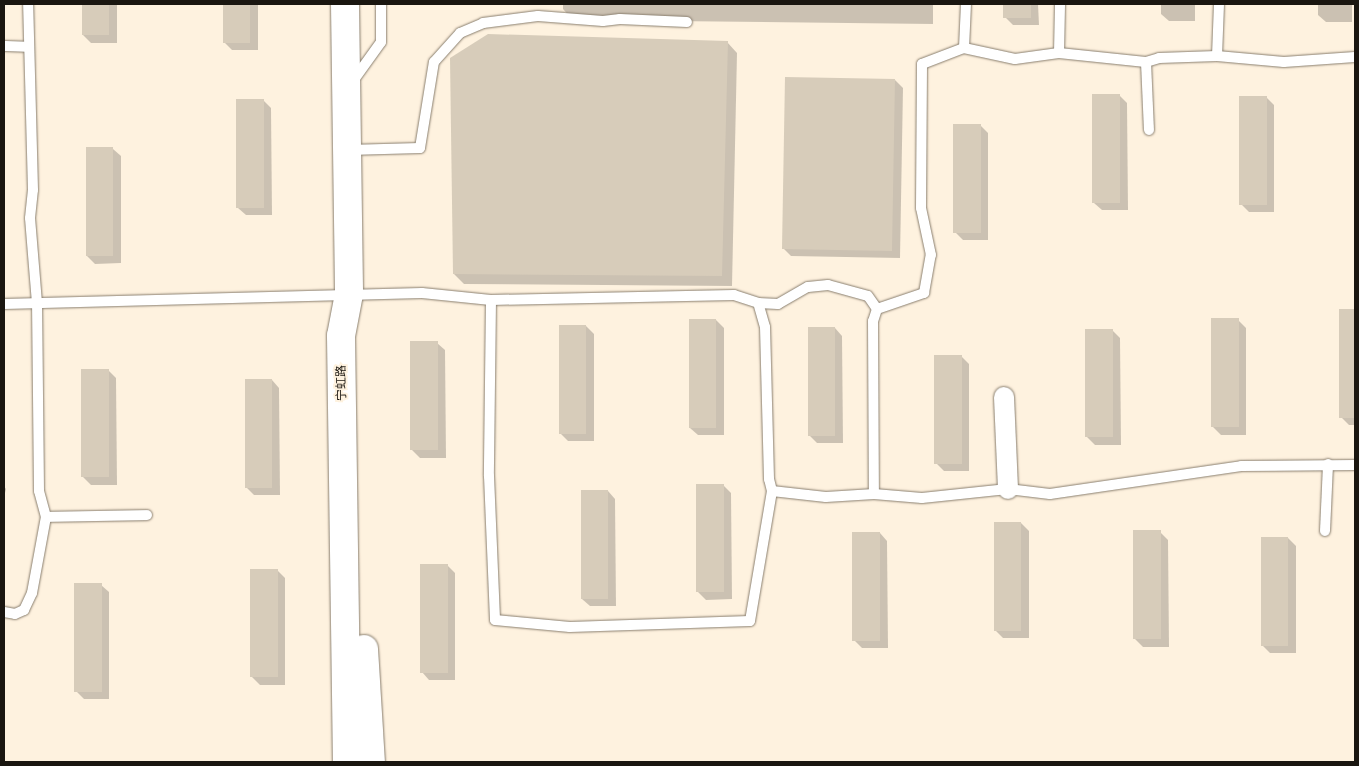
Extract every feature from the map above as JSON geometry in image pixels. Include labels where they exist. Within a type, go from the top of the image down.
[{"type":"main road","name":"宁虹路","points":[[345,4],[348,88],[349,294],[341,336],[348,762]]},
{"type":"main road","points":[[349,294],[356,336],[364,647],[371,762]]},
{"type":"street","points":[[1004,397],[1008,489]]},
{"type":"lane","points":[[4,612],[14,614],[24,610],[32,593],[46,516],[39,492],[37,303],[30,218],[34,190],[28,4]]},
{"type":"lane","points":[[348,88],[381,42],[381,4]]},
{"type":"lane","points":[[964,48],[966,4]]},
{"type":"lane","points":[[1059,53],[1060,4]]},
{"type":"lane","points":[[1216,56],[1219,4]]},
{"type":"lane","points":[[348,150],[420,148],[434,62],[460,33],[483,23],[538,16],[603,21],[620,19],[687,22]]},
{"type":"lane","points":[[4,46],[28,46]]},
{"type":"lane","points":[[877,309],[924,293],[931,255],[921,208],[922,64],[964,48],[1015,59],[1059,53],[1146,62],[1159,58],[1216,56],[1284,62],[1355,56]]},
{"type":"lane","points":[[1146,62],[1149,130]]},
{"type":"lane","points":[[4,304],[422,293],[491,300],[734,295],[758,303],[778,304],[808,287],[828,285],[868,296],[877,309]]},
{"type":"lane","points":[[491,300],[489,476],[495,620],[570,627],[750,621],[772,491],[769,479],[765,327],[758,303]]},
{"type":"lane","points":[[874,494],[873,321],[877,309]]},
{"type":"lane","points":[[1325,531],[1328,464]]},
{"type":"lane","points":[[772,491],[826,496],[874,494],[922,498],[1008,489],[1050,494],[1241,466],[1355,465]]},
{"type":"lane","points":[[46,516],[147,515]]},
{"type":"building","points":[[82,4],[109,4],[109,35],[82,35]]},
{"type":"building","points":[[223,4],[250,4],[250,43],[223,43]]},
{"type":"building","points":[[1003,4],[1031,4],[1031,18],[1003,18]]},
{"type":"building","points":[[488,34],[728,41],[722,276],[453,274],[450,58]]},
{"type":"building","points":[[785,77],[895,79],[892,251],[782,249]]},
{"type":"building","points":[[1092,94],[1120,94],[1120,203],[1092,203]]},
{"type":"building","points":[[1239,96],[1267,96],[1267,205],[1239,205]]},
{"type":"building","points":[[236,99],[264,99],[264,208],[236,208]]},
{"type":"building","points":[[953,124],[981,124],[981,233],[953,233]]},
{"type":"building","points":[[86,147],[113,147],[113,256],[86,256]]},
{"type":"building","points":[[1339,309],[1355,309],[1355,418],[1339,418]]},
{"type":"building","points":[[1211,318],[1239,318],[1239,427],[1211,427]]},
{"type":"building","points":[[689,319],[716,319],[716,428],[689,428]]},
{"type":"building","points":[[559,325],[586,325],[586,434],[559,434]]},
{"type":"building","points":[[808,327],[835,327],[835,436],[808,436]]},
{"type":"building","points":[[1085,329],[1113,329],[1113,437],[1085,437]]},
{"type":"building","points":[[410,341],[438,341],[438,450],[410,450]]},
{"type":"building","points":[[934,355],[962,355],[962,464],[934,464]]},
{"type":"building","points":[[81,369],[109,369],[109,477],[81,477]]},
{"type":"building","points":[[245,379],[272,379],[272,488],[245,488]]},
{"type":"building","points":[[696,484],[724,484],[724,592],[696,592]]},
{"type":"building","points":[[581,490],[608,490],[608,599],[581,599]]},
{"type":"building","points":[[994,522],[1021,522],[1021,631],[994,631]]},
{"type":"building","points":[[1133,530],[1161,530],[1161,639],[1133,639]]},
{"type":"building","points":[[852,532],[880,532],[880,641],[852,641]]},
{"type":"building","points":[[1261,537],[1288,537],[1288,646],[1261,646]]},
{"type":"building","points":[[420,564],[448,564],[448,673],[420,673]]},
{"type":"building","points":[[250,569],[278,569],[278,677],[250,677]]},
{"type":"building","points":[[74,583],[102,583],[102,692],[74,692]]}]
